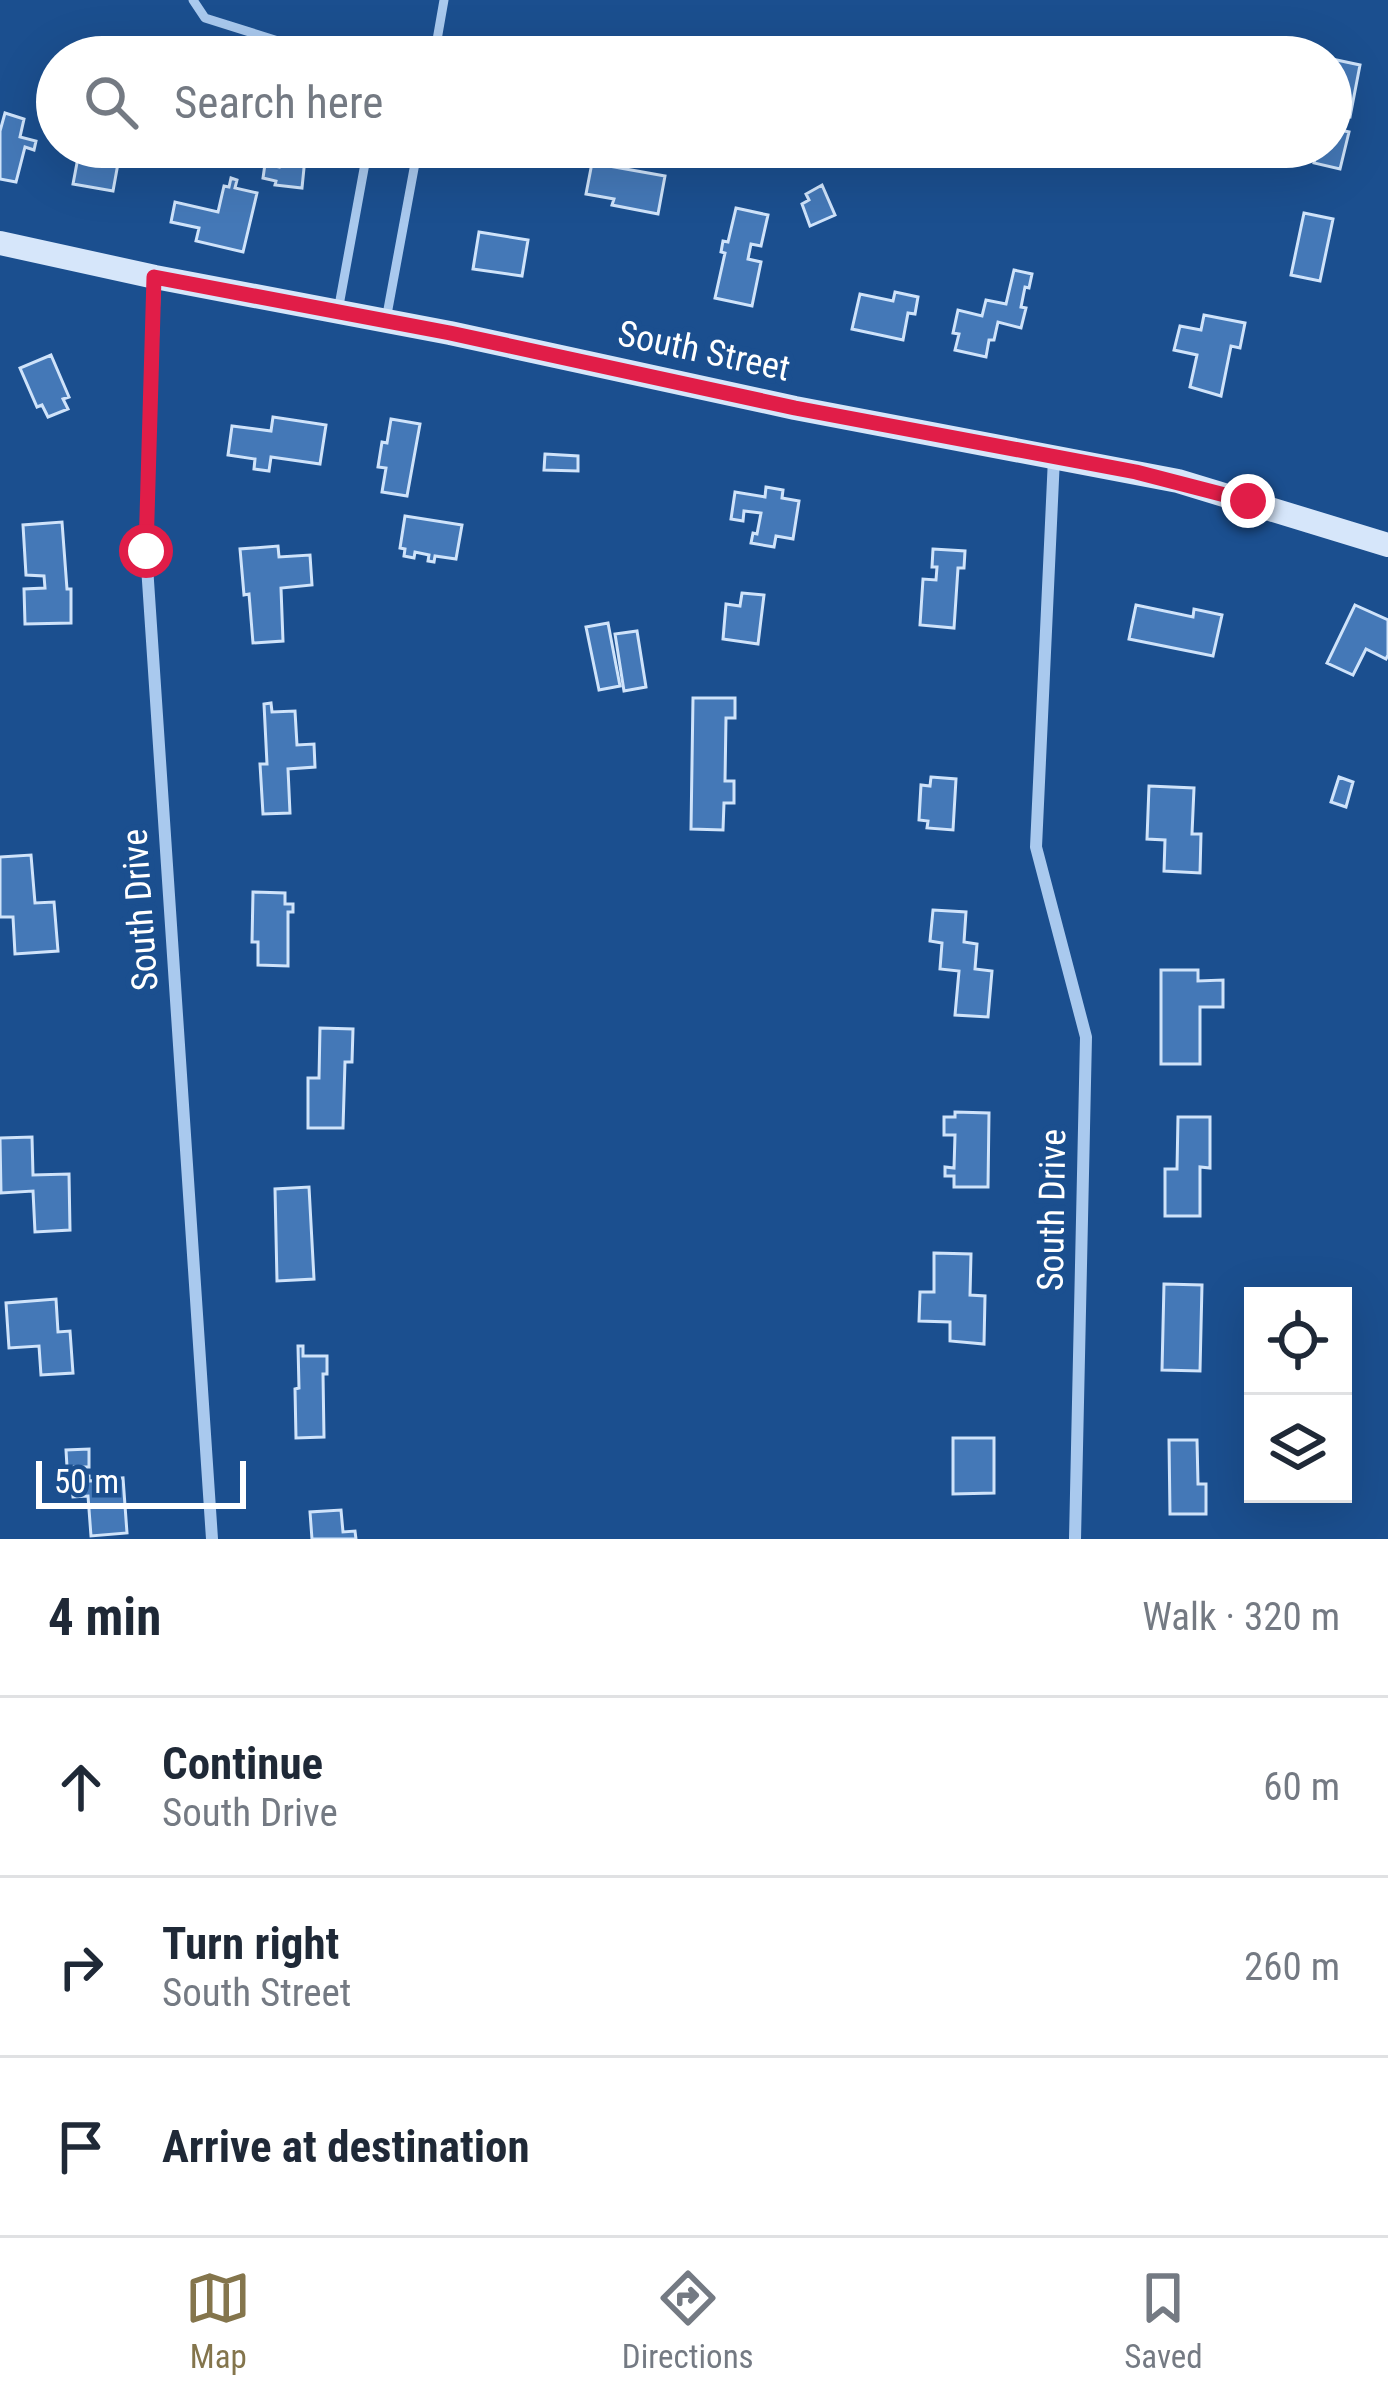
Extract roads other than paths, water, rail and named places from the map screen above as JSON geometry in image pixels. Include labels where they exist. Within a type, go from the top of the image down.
[{"type":"street","name":"South Street","points":[[0,243],[1213,490],[1388,545]]},
{"type":"street","name":"South Drive","points":[[154,277],[146,551],[212,1539]]},
{"type":"street","name":"South Drive","points":[[1054,457],[1036,847],[1086,1037],[1075,1539]]},
{"type":"lane","points":[[193,0],[205,18],[262,36]]},
{"type":"lane","points":[[438,36],[444,0]]},
{"type":"lane","points":[[338,311],[364,168]]},
{"type":"lane","points":[[386,320],[414,168]]}]
